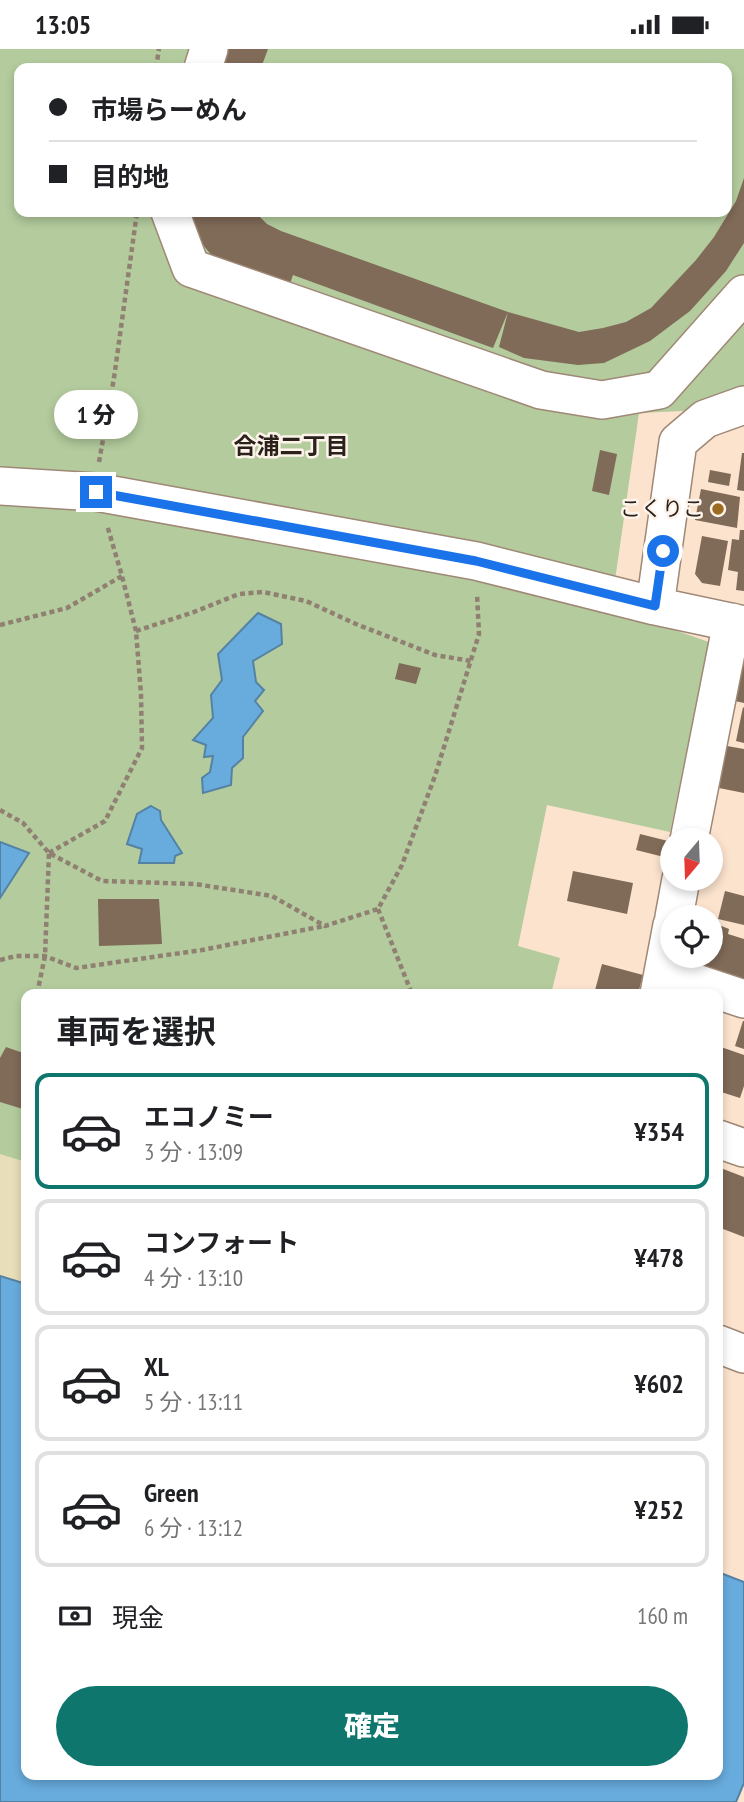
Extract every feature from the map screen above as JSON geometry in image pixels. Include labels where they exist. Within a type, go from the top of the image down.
[{"type":"street","points":[[172,217],[191,268],[541,390],[602,401],[659,390],[744,294]]},
{"type":"street","points":[[655,606],[678,442],[705,419],[744,405]]},
{"type":"street","points":[[0,486],[96,492],[476,561],[655,606],[738,623],[692,828]]},
{"type":"street","points":[[661,983],[692,989]]},
{"type":"street","points":[[723,995],[744,999]]},
{"type":"street","points":[[723,1141],[744,1148]]},
{"type":"street","points":[[723,1346],[744,1354]]},
{"type":"path","points":[[48,853],[105,821],[142,748],[136,631],[96,492],[136,217]]},
{"type":"path","points":[[0,960],[16,956],[45,956],[76,968],[202,950],[325,926],[378,909],[402,865],[435,776],[480,633],[476,561]]},
{"type":"path","points":[[0,625],[67,608],[122,576]]},
{"type":"path","points":[[136,631],[239,594],[263,592],[306,601],[435,655],[471,661]]},
{"type":"path","points":[[0,810],[23,823],[48,853],[102,881],[195,884],[272,896],[325,926]]},
{"type":"path","points":[[38,989],[45,956],[48,853]]},
{"type":"path","points":[[378,909],[410,989]]},
{"type":"green space","points":[[0,49],[744,49],[744,389],[683,411],[639,413],[611,608],[709,642],[671,828],[660,830],[547,805],[518,946],[560,958],[552,989],[21,989],[21,1282],[0,1276]]},
{"type":"sand","points":[[0,1154],[21,1160],[21,1282],[0,1276]]},
{"type":"water","points":[[258,613],[281,624],[282,644],[253,661],[256,682],[264,690],[255,701],[263,711],[243,737],[243,758],[232,768],[231,785],[203,793],[202,778],[210,772],[213,756],[204,757],[206,745],[193,740],[213,718],[211,695],[222,680],[218,654]]},
{"type":"water","points":[[151,806],[160,811],[161,820],[182,853],[175,856],[174,863],[139,863],[142,849],[127,844],[137,814]]},
{"type":"water","points":[[0,842],[29,853],[0,898]]},
{"type":"water","points":[[0,1276],[21,1282],[21,1780],[723,1780],[723,1574],[744,1582],[744,1783],[736,1802],[0,1802]]},
{"type":"building","points":[[221,49],[268,49],[263,63],[216,63]]},
{"type":"building","points":[[744,178],[744,243],[726,271],[690,311],[650,341],[604,363],[578,365],[524,358],[499,347],[508,312],[579,332],[626,322],[651,308],[696,260],[726,217],[732,217],[732,208]]},
{"type":"building","points":[[188,217],[260,217],[281,231],[508,312],[493,348],[293,275],[285,298],[218,263],[199,240]]},
{"type":"building","points":[[600,450],[617,454],[609,495],[592,491]]},
{"type":"building","points":[[744,453],[744,491],[737,490]]},
{"type":"building","points":[[710,470],[731,474],[729,486],[708,482]]},
{"type":"building","name":"こくりこ","points":[[701,489],[740,497],[737,528],[695,520]]},
{"type":"building","points":[[740,530],[744,530],[744,591],[736,590],[738,572],[728,570],[732,539],[739,540]]},
{"type":"building","points":[[702,536],[728,541],[720,586],[702,583],[695,574]]},
{"type":"building","points":[[399,663],[421,668],[416,684],[395,679]]},
{"type":"building","points":[[744,664],[744,703],[735,701]]},
{"type":"building","points":[[744,708],[744,743],[736,741]]},
{"type":"building","points":[[727,746],[744,749],[744,793],[719,788]]},
{"type":"building","points":[[640,834],[660,839],[660,856],[636,850]]},
{"type":"building","points":[[573,871],[633,883],[627,914],[567,901]]},
{"type":"building","points":[[725,891],[744,896],[744,925],[723,920],[722,905]]},
{"type":"building","points":[[98,899],[159,899],[162,944],[99,946]]},
{"type":"building","points":[[723,927],[729,929],[728,934],[744,939],[744,981],[707,968],[723,968]]},
{"type":"building","points":[[602,964],[643,975],[639,989],[595,989]]},
{"type":"building","points":[[744,1021],[744,1049],[735,1046]]},
{"type":"building","points":[[6,1047],[21,1052],[21,1108],[0,1102],[0,1058]]},
{"type":"building","points":[[723,1048],[744,1055],[744,1086],[740,1098],[723,1093]]},
{"type":"building","points":[[723,1169],[744,1177],[744,1237],[723,1229]]},
{"type":"place","name":"こくりこ","points":[[718,509]]},
{"type":"district","name":"合浦二丁目","points":[[291,446]]},
{"type":"route","points":[[96,492],[476,561],[655,606],[663,551]]}]
